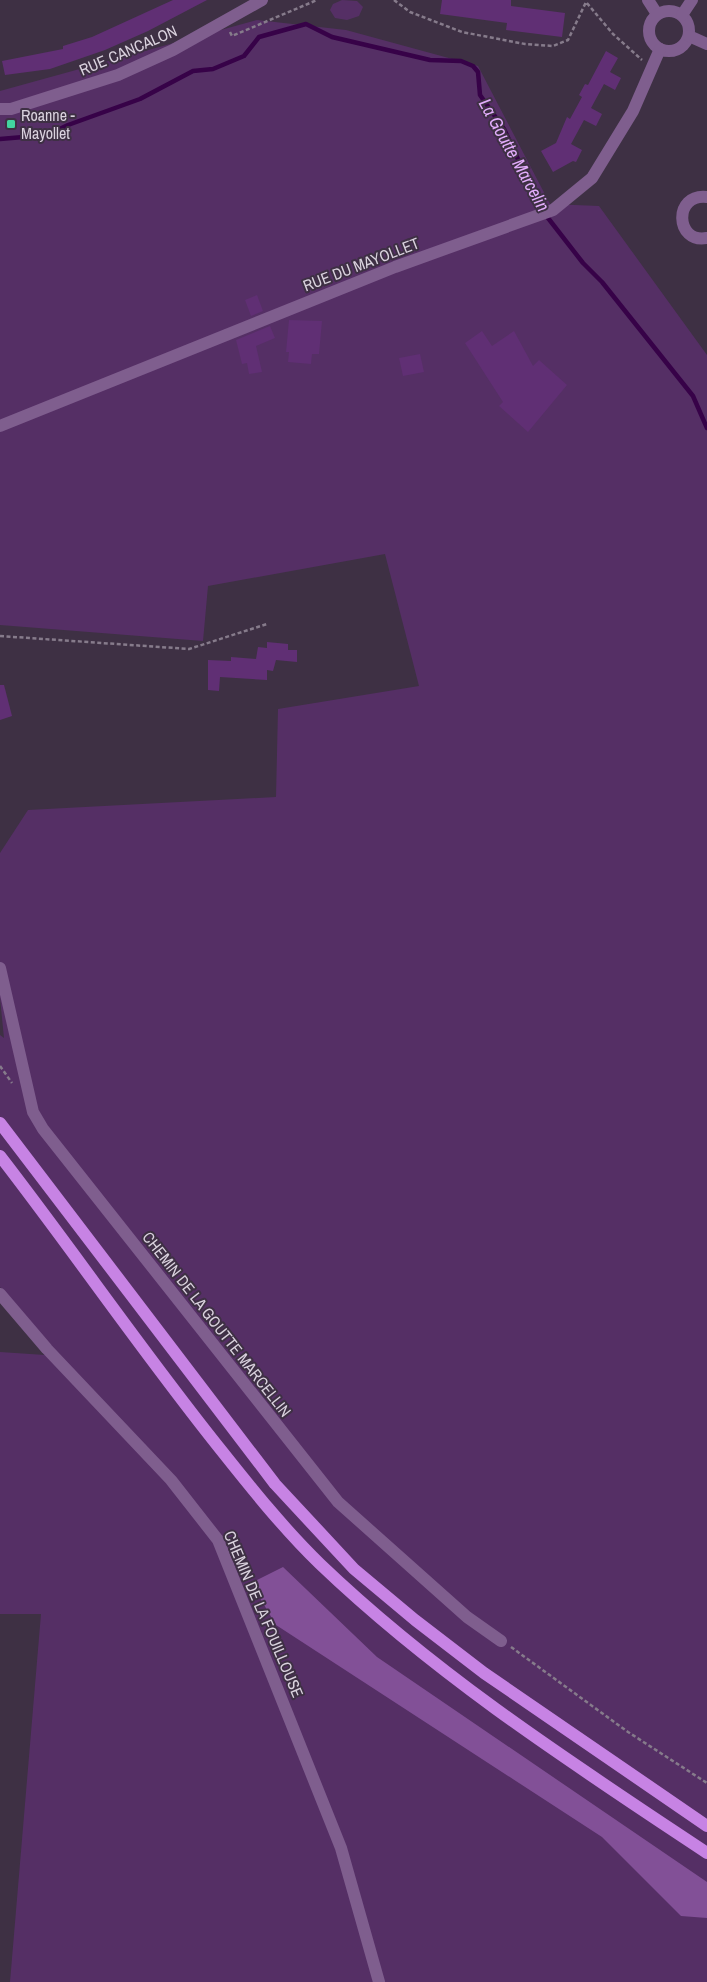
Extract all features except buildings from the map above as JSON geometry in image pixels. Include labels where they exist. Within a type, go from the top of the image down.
[{"type":"main road","points":[[0,1123],[275,1484],[354,1569],[415,1620],[484,1673],[707,1826]]},
{"type":"main road","points":[[0,1156],[198,1422],[254,1491],[318,1562],[388,1626],[483,1700],[707,1853]]},
{"type":"street","points":[[648,0],[657,14]]},
{"type":"street","points":[[682,15],[692,0]]},
{"type":"street","name":"RUE CANCALON","points":[[0,109],[11,109],[118,76],[224,23],[254,2]]},
{"type":"street","points":[[673,11],[682,15],[689,25],[689,36],[684,46],[675,50],[660,49],[650,37],[649,29],[657,14],[673,11]]},
{"type":"street","points":[[689,36],[707,44]]},
{"type":"street","name":"RUE DU MAYOLLET","points":[[0,426],[395,267],[535,217],[555,208],[592,178],[633,111],[660,49]]},
{"type":"street","points":[[707,196],[693,198],[684,207],[681,219],[684,229],[692,236],[707,238]]},
{"type":"street","name":"CHEMIN DE LA GOUTTE MARCELLIN","points":[[0,968],[33,1112],[43,1129],[338,1502],[467,1617],[501,1640]]},
{"type":"street","name":"CHEMIN DE LA FOUILLOUSE","points":[[0,1294],[47,1349],[171,1480],[218,1540],[341,1848],[379,1982]]},
{"type":"path","points":[[224,23],[232,36],[317,0]]},
{"type":"path","points":[[394,0],[410,12],[462,32],[525,44],[553,46],[568,40],[586,2],[613,34],[642,59],[646,79]]},
{"type":"path","points":[[0,636],[189,649],[267,624]]},
{"type":"path","points":[[501,1640],[628,1732],[707,1783]]},
{"type":"shaded area","points":[[342,0],[357,1],[363,7],[359,16],[347,20],[335,18],[330,10],[333,4]]},
{"type":"shaded area","points":[[257,20],[346,30],[478,66],[550,204],[599,206],[707,355],[707,1982],[10,1982],[41,1614],[0,1614],[0,1352],[60,1356],[0,1287],[0,1035],[4,1038],[0,998],[0,853],[28,810],[276,797],[278,709],[419,686],[385,554],[208,586],[203,641],[0,625],[0,91]]},
{"type":"shaded area","points":[[283,1567],[377,1657],[707,1882],[707,1918],[681,1916],[602,1837],[276,1625],[251,1583]]},
{"type":"waterway","name":"La Goutte Marcelin","points":[[0,139],[47,135],[68,125],[140,99],[193,71],[213,69],[244,56],[259,37],[306,24],[332,37],[430,60],[461,61],[473,66],[478,72],[480,95],[504,129],[541,209],[693,396],[707,428]]},
{"type":"place","name":"Roanne - Mayollet","points":[[11,124]]}]
